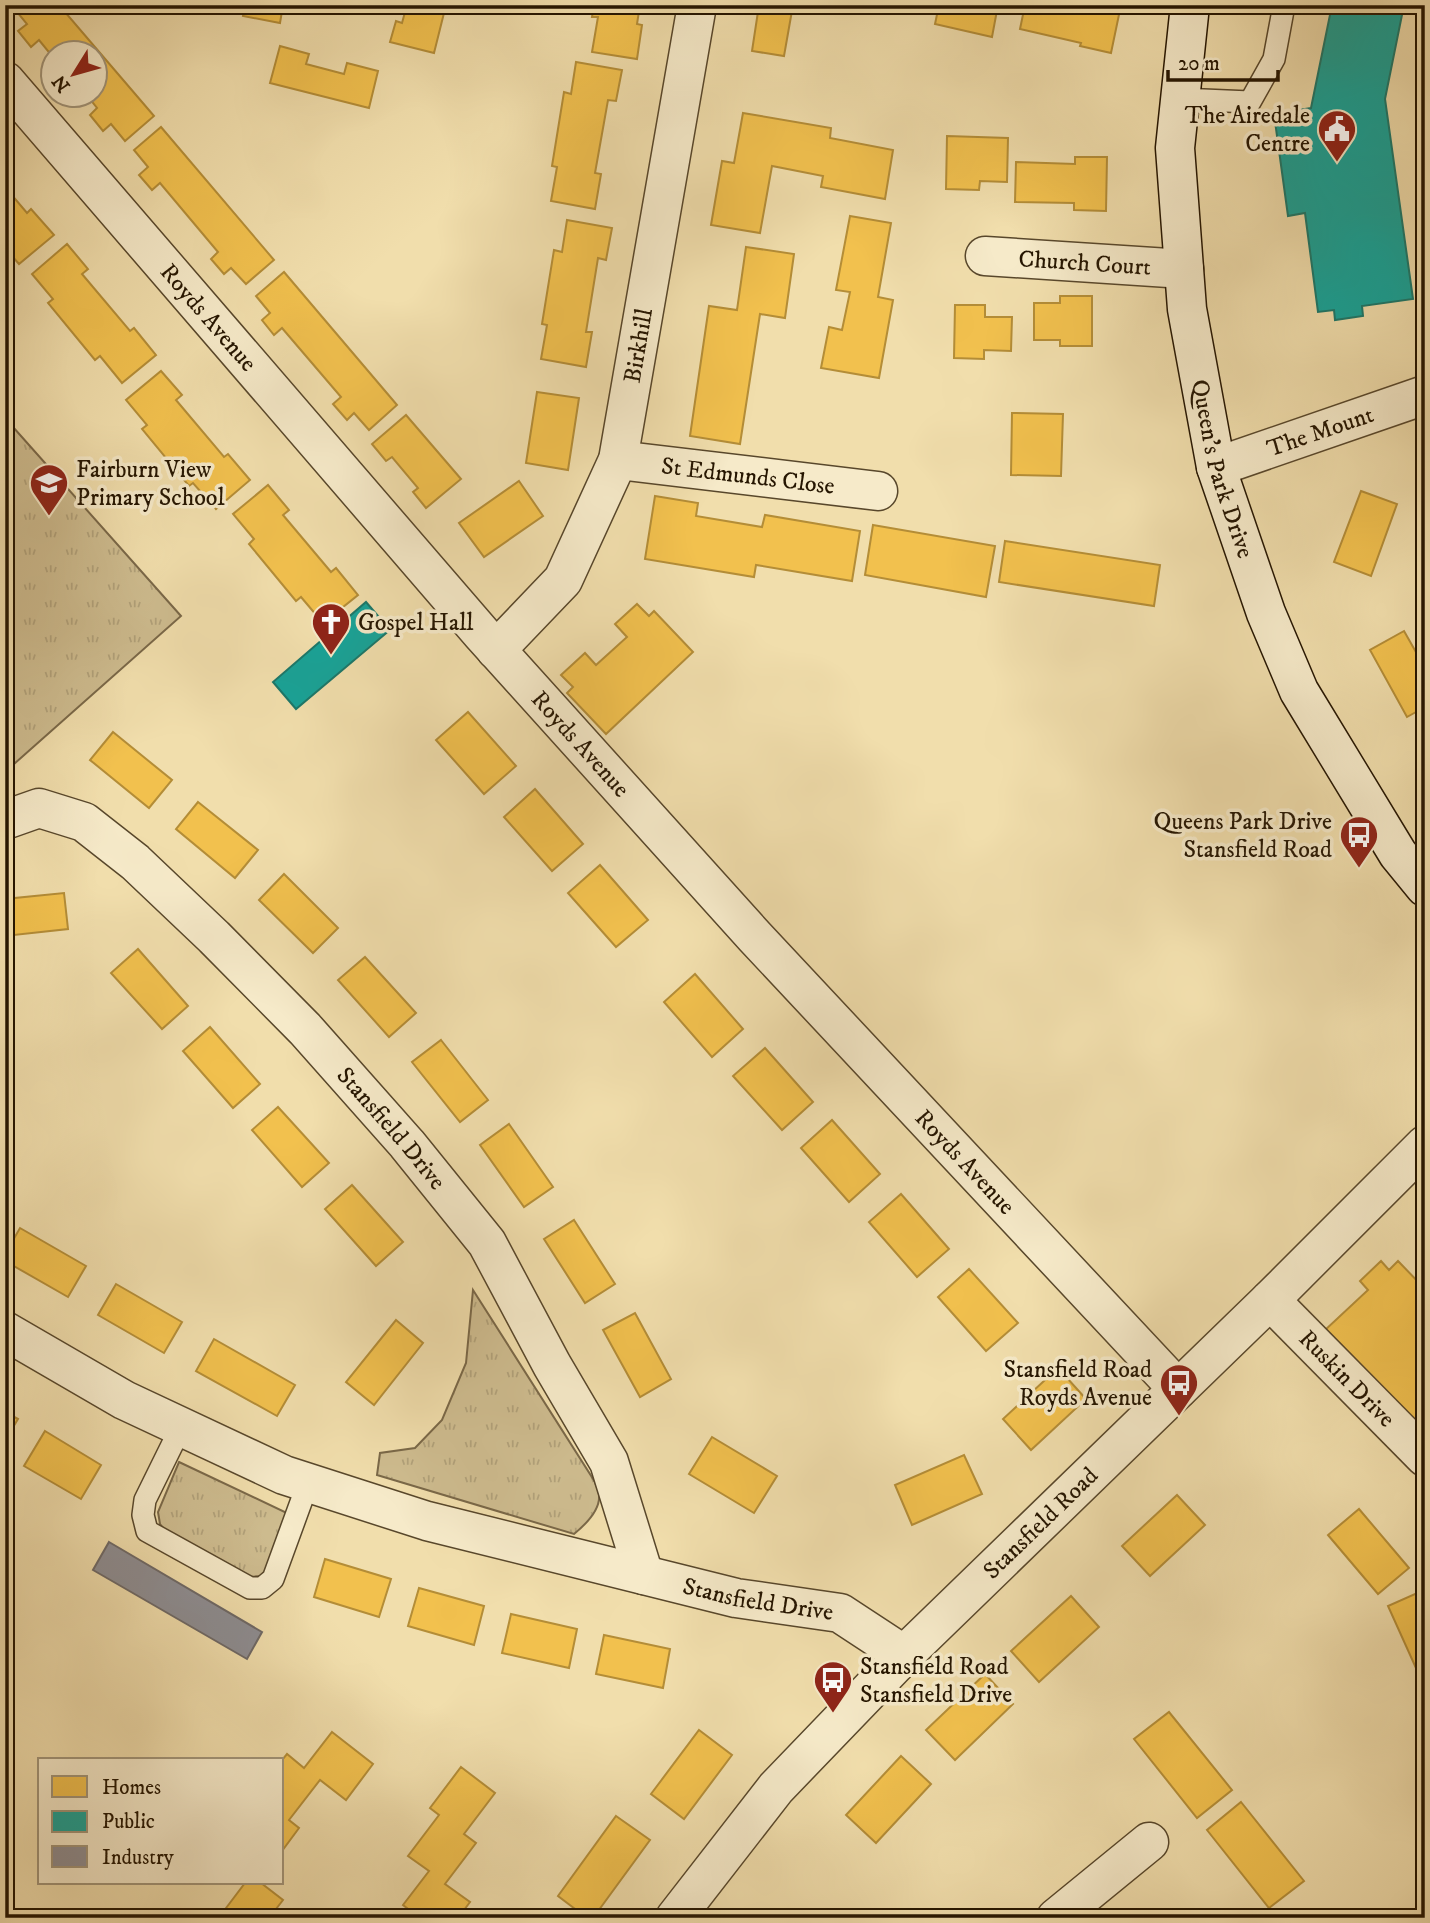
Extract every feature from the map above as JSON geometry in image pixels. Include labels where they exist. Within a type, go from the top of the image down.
[{"type":"street","name":"Birkhill","points":[[496,650],[563,580],[618,460],[697,5]]},
{"type":"street","name":"Queen's Park Drive","points":[[1190,5],[1175,148],[1186,309],[1216,467],[1266,613],[1299,691],[1398,854],[1425,887]]},
{"type":"street","name":"Royds Avenue","points":[[5,81],[496,650],[764,947],[1178,1389]]},
{"type":"street","name":"Church Court","points":[[985,256],[1184,269]]},
{"type":"street","name":"The Mount","points":[[1216,467],[1425,395]]},
{"type":"street","name":"St Edmunds Close","points":[[618,460],[877,491]]},
{"type":"street","name":"Stansfield Drive","points":[[5,820],[39,808],[84,822],[135,862],[215,937],[306,1029],[407,1144],[487,1243],[552,1365],[609,1462],[644,1575]]},
{"type":"street","name":"Stansfield Road","points":[[675,1918],[776,1788],[904,1655],[1270,1300],[1418,1165]]},
{"type":"street","name":"Ruskin Drive","points":[[1270,1300],[1425,1457]]},
{"type":"street","name":"Stansfield Drive","points":[[5,1331],[124,1401],[284,1475],[427,1521],[736,1598],[840,1613],[904,1655]]},
{"type":"street","points":[[1056,1918],[1149,1842]]},
{"type":"lane","points":[[1180,99],[1250,102],[1274,59],[1284,5]]},
{"type":"lane","points":[[181,1427],[145,1500],[143,1515],[147,1531],[250,1588],[262,1588],[273,1579],[308,1483]]},
{"type":"green space","name":"Fairburn View Primary School","points":[[5,418],[181,616],[5,772]]},
{"type":"green space","points":[[473,1290],[595,1482],[599,1500],[595,1511],[574,1534],[377,1475],[380,1453],[415,1448],[442,1420],[466,1363]]},
{"type":"green space","points":[[179,1462],[289,1514],[268,1568],[260,1576],[250,1577],[168,1534],[160,1524],[158,1512]]},
{"type":"building: Homes","points":[[59,5],[87,38],[38,38],[31,47],[18,31],[27,24],[13,7]]},
{"type":"building: Homes","points":[[245,5],[283,5],[280,23],[243,16]]},
{"type":"building: Homes","points":[[407,5],[446,5],[434,53],[390,42],[396,21],[402,23]]},
{"type":"building: Homes","points":[[594,5],[640,5],[637,24],[642,25],[637,59],[592,52],[598,17],[592,17]]},
{"type":"building: Homes","points":[[759,5],[793,5],[784,56],[752,51]]},
{"type":"building: Homes","points":[[939,5],[998,5],[992,37],[935,24]]},
{"type":"building: Homes","points":[[1025,5],[1121,5],[1111,53],[1020,29]]},
{"type":"building: Homes","points":[[280,46],[309,54],[306,64],[344,74],[347,63],[378,71],[369,108],[270,83]]},
{"type":"building: Homes","points":[[108,62],[154,116],[125,141],[111,124],[103,131],[90,115],[97,108],[108,108]]},
{"type":"building: Homes","points":[[576,62],[622,70],[616,101],[608,100],[595,173],[601,174],[595,209],[551,201],[557,167],[552,166],[564,92],[571,94]]},
{"type":"building: Homes","points":[[743,113],[831,128],[830,138],[893,150],[885,199],[821,187],[823,176],[772,166],[760,233],[711,225],[722,161],[734,163]]},
{"type":"building: Homes","points":[[161,127],[274,260],[246,284],[231,268],[224,274],[211,259],[218,252],[160,183],[152,190],[139,175],[148,167],[134,150]]},
{"type":"building: Homes","points":[[947,136],[1008,138],[1007,182],[980,181],[979,190],[946,189]]},
{"type":"building: Homes","points":[[1075,157],[1107,157],[1106,211],[1074,210],[1074,203],[1015,202],[1016,162],[1075,164]]},
{"type":"building: Homes","points":[[5,187],[27,213],[31,209],[54,235],[19,264],[5,248]]},
{"type":"building: Homes","points":[[850,216],[891,223],[878,297],[893,300],[879,378],[821,368],[829,327],[842,330],[850,292],[836,290]]},
{"type":"building: Homes","points":[[567,220],[612,228],[606,260],[598,258],[586,332],[592,332],[586,367],[541,359],[547,325],[542,324],[554,250],[562,252]]},
{"type":"building: Homes","points":[[67,244],[88,269],[82,274],[130,331],[134,328],[156,355],[122,383],[100,356],[95,360],[48,303],[53,299],[32,274]]},
{"type":"building: Homes","points":[[746,247],[794,254],[785,318],[760,314],[740,444],[690,436],[709,306],[737,310]]},
{"type":"building: Homes","points":[[284,272],[397,405],[369,430],[354,413],[347,420],[333,404],[341,397],[282,328],[274,335],[262,320],[270,313],[256,296]]},
{"type":"building: Homes","points":[[1060,296],[1092,296],[1092,346],[1060,346],[1060,340],[1034,340],[1034,303],[1060,303]]},
{"type":"building: Homes","points":[[955,305],[985,305],[985,317],[1012,317],[1011,351],[984,350],[984,359],[954,358]]},
{"type":"building: Homes","points":[[161,371],[182,395],[176,400],[224,457],[228,454],[250,480],[216,509],[193,483],[189,486],[142,429],[147,425],[126,400]]},
{"type":"building: Homes","points":[[537,392],[579,398],[568,470],[526,463]]},
{"type":"building: Homes","points":[[1012,413],[1063,414],[1061,476],[1011,475]]},
{"type":"building: Homes","points":[[406,415],[461,479],[426,508],[413,492],[418,488],[392,457],[386,461],[372,444]]},
{"type":"building: Homes","points":[[519,481],[543,516],[484,557],[459,523]]},
{"type":"building: Homes","points":[[268,485],[289,510],[283,515],[331,572],[336,568],[358,595],[323,623],[301,597],[296,601],[249,544],[254,539],[233,514]]},
{"type":"building: Homes","points":[[1361,491],[1397,504],[1371,576],[1334,562]]},
{"type":"building: Homes","points":[[655,496],[698,503],[696,516],[762,527],[765,515],[860,531],[852,581],[756,565],[754,577],[645,559]]},
{"type":"building: Homes","points":[[873,525],[995,546],[986,597],[865,575]]},
{"type":"building: Homes","points":[[1005,541],[1160,565],[1154,606],[999,582]]},
{"type":"building: Homes","points":[[637,604],[649,616],[654,611],[693,652],[606,734],[567,693],[573,687],[561,675],[585,653],[596,665],[627,637],[615,624]]},
{"type":"building: Homes","points":[[1404,631],[1425,668],[1425,707],[1407,717],[1370,650]]},
{"type":"building: Homes","points":[[468,712],[516,766],[484,794],[436,740]]},
{"type":"building: Homes","points":[[113,732],[172,780],[149,808],[90,760]]},
{"type":"building: Homes","points":[[535,789],[583,844],[552,871],[504,817]]},
{"type":"building: Homes","points":[[198,802],[258,850],[235,878],[176,829]]},
{"type":"building: Homes","points":[[600,865],[648,920],[616,947],[568,893]]},
{"type":"building: Homes","points":[[284,874],[338,928],[313,953],[259,900]]},
{"type":"building: Homes","points":[[64,893],[68,929],[5,936],[5,899]]},
{"type":"building: Homes","points":[[138,949],[188,1006],[162,1029],[111,973]]},
{"type":"building: Homes","points":[[365,957],[416,1013],[389,1037],[338,980]]},
{"type":"building: Homes","points":[[695,974],[743,1029],[712,1057],[664,1002]]},
{"type":"building: Homes","points":[[210,1027],[260,1084],[233,1108],[183,1051]]},
{"type":"building: Homes","points":[[441,1040],[488,1100],[460,1122],[412,1062]]},
{"type":"building: Homes","points":[[765,1048],[813,1102],[782,1130],[733,1076]]},
{"type":"building: Homes","points":[[278,1107],[329,1163],[302,1187],[252,1130]]},
{"type":"building: Homes","points":[[832,1120],[880,1174],[849,1202],[801,1148]]},
{"type":"building: Homes","points":[[509,1124],[553,1187],[524,1207],[480,1145]]},
{"type":"building: Homes","points":[[352,1185],[403,1242],[376,1266],[325,1209]]},
{"type":"building: Homes","points":[[901,1194],[949,1249],[917,1277],[869,1222]]},
{"type":"building: Homes","points":[[574,1220],[615,1284],[585,1303],[544,1239]]},
{"type":"building: Homes","points":[[20,1228],[86,1266],[68,1297],[5,1261],[5,1254]]},
{"type":"building: Homes","points":[[1381,1261],[1389,1270],[1398,1261],[1425,1289],[1425,1438],[1324,1331],[1368,1290],[1360,1281]]},
{"type":"building: Homes","points":[[969,1269],[1018,1323],[986,1351],[938,1297]]},
{"type":"building: Homes","points":[[116,1284],[182,1322],[164,1353],[98,1315]]},
{"type":"building: Homes","points":[[635,1313],[671,1379],[640,1397],[603,1330]]},
{"type":"building: Homes","points":[[396,1320],[423,1343],[374,1405],[346,1382]]},
{"type":"building: Homes","points":[[214,1339],[295,1385],[277,1416],[196,1371]]},
{"type":"building: Homes","points":[[1058,1368],[1086,1399],[1031,1450],[1003,1419]]},
{"type":"building: Homes","points":[[5,1412],[18,1419],[5,1441]]},
{"type":"building: Homes","points":[[45,1431],[101,1465],[81,1499],[24,1466]]},
{"type":"building: Homes","points":[[712,1437],[777,1476],[754,1513],[689,1474]]},
{"type":"building: Homes","points":[[964,1455],[982,1494],[912,1525],[895,1485]]},
{"type":"building: Homes","points":[[1177,1495],[1205,1525],[1150,1576],[1122,1546]]},
{"type":"building: Homes","points":[[1359,1509],[1409,1568],[1378,1594],[1328,1535]]},
{"type":"building: Homes","points":[[325,1559],[391,1579],[379,1617],[314,1597]]},
{"type":"building: Homes","points":[[419,1588],[484,1606],[474,1645],[408,1626]]},
{"type":"building: Homes","points":[[1424,1590],[1425,1675],[1420,1677],[1388,1606]]},
{"type":"building: Homes","points":[[1071,1596],[1099,1627],[1039,1682],[1011,1651]]},
{"type":"building: Homes","points":[[511,1614],[577,1629],[569,1668],[502,1653]]},
{"type":"building: Homes","points":[[604,1635],[670,1649],[663,1688],[596,1674]]},
{"type":"building: Homes","points":[[985,1674],[1013,1704],[955,1760],[926,1730]]},
{"type":"building: Homes","points":[[1169,1712],[1232,1790],[1197,1818],[1134,1739]]},
{"type":"building: Homes","points":[[699,1730],[732,1755],[684,1819],[651,1794]]},
{"type":"building: Homes","points":[[332,1732],[373,1764],[346,1800],[320,1780],[289,1820],[299,1828],[284,1848],[284,1758],[287,1754],[304,1768]]},
{"type":"building: Homes","points":[[901,1756],[931,1784],[876,1843],[846,1815]]},
{"type":"building: Homes","points":[[461,1767],[495,1793],[464,1834],[476,1843],[445,1884],[470,1902],[458,1918],[420,1918],[403,1905],[429,1871],[408,1856],[439,1815],[430,1808]]},
{"type":"building: Homes","points":[[1241,1802],[1304,1881],[1269,1908],[1207,1830]]},
{"type":"building: Homes","points":[[616,1816],[650,1840],[593,1918],[587,1918],[558,1896]]},
{"type":"building: Homes","points":[[244,1884],[262,1884],[283,1900],[269,1918],[220,1916]]},
{"type":"building: Public","name":"The Airedale Centre","points":[[1332,5],[1404,5],[1385,99],[1413,299],[1362,306],[1363,316],[1335,320],[1334,310],[1318,312],[1305,213],[1288,216],[1274,114],[1311,108]]},
{"type":"building: Public","name":"Gospel Hall","points":[[366,602],[390,630],[296,709],[273,682]]},
{"type":"building: Industry","points":[[109,1542],[262,1632],[247,1659],[93,1570]]},
{"type":"place","name":"The Airedale Centre","points":[[1337,163]]},
{"type":"place","name":"Fairburn View Primary School","points":[[49,517]]},
{"type":"place","name":"Gospel Hall","points":[[331,656]]},
{"type":"place","name":"Queens Park Drive Stansfield Road","points":[[1359,869]]},
{"type":"place","name":"Stansfield Road Royds Avenue","points":[[1179,1417]]},
{"type":"place","name":"Stansfield Road Stansfield Drive","points":[[833,1714]]}]
